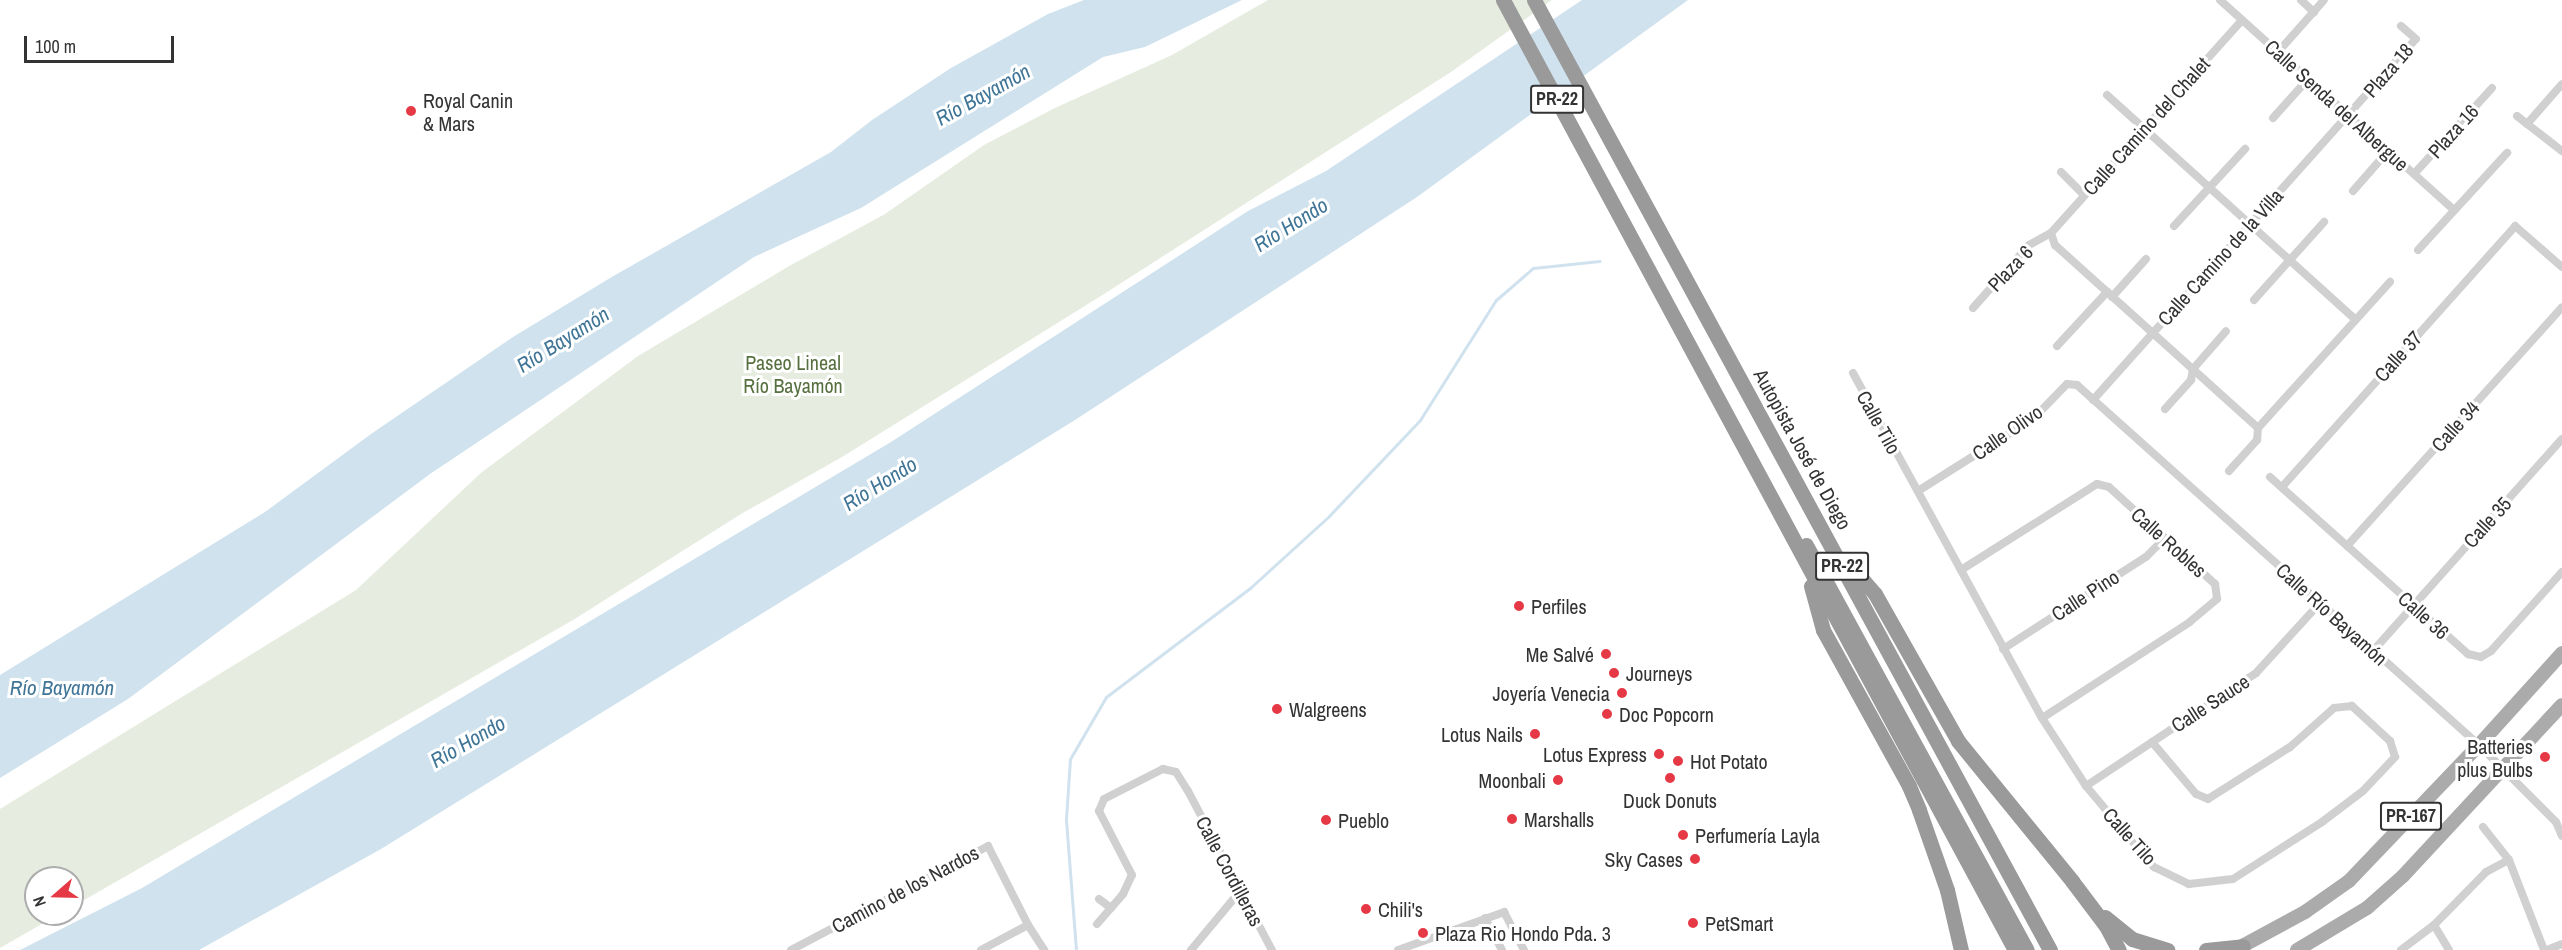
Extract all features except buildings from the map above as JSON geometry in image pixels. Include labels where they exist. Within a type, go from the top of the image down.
[{"type":"highway","name":"PR-22","points":[[1503,0],[2015,950]]},
{"type":"highway","name":"Autopista José de Diego","points":[[1534,0],[2050,950]]},
{"type":"highway","points":[[1634,185],[1651,229],[1672,272],[2039,950]]},
{"type":"highway","points":[[1775,505],[1813,554],[2027,950]]},
{"type":"highway","points":[[1830,543],[1875,594],[1958,741],[2088,902],[2119,950]]},
{"type":"highway","points":[[1804,560],[1823,630],[1909,786],[1919,810],[1947,890],[1961,950]]},
{"type":"highway","points":[[2088,902],[2132,939],[2167,950]]},
{"type":"highway","points":[[2206,950],[2239,948]]},
{"type":"main road","name":"PR-167","points":[[2239,948],[2305,912],[2349,881],[2479,745],[2562,652]]},
{"type":"main road","name":"PR-167","points":[[2296,950],[2367,908],[2403,876],[2562,705]]},
{"type":"street","name":"Calle Senda del Albergue","points":[[2220,0],[2454,210]]},
{"type":"street","points":[[2301,0],[2314,12]]},
{"type":"street","points":[[2278,52],[2324,0]]},
{"type":"street","name":"Calle Camino del Chalet","points":[[2051,233],[2242,20]]},
{"type":"street","name":"Plaza 18","points":[[2348,115],[2416,39],[2401,26]]},
{"type":"street","points":[[2273,118],[2308,79]]},
{"type":"street","points":[[2527,124],[2562,84]]},
{"type":"street","name":"Plaza 16","points":[[2414,174],[2492,88]]},
{"type":"street","points":[[2107,95],[2355,319]]},
{"type":"street","name":"Calle Camino de la Villa","points":[[2093,400],[2151,332],[2348,115]]},
{"type":"street","points":[[2517,117],[2562,151]]},
{"type":"street","points":[[2174,226],[2245,149]]},
{"type":"street","points":[[2353,190],[2388,151]]},
{"type":"street","points":[[2418,250],[2506,153]]},
{"type":"street","points":[[2061,172],[2084,195]]},
{"type":"street","points":[[2254,300],[2324,222]]},
{"type":"street","name":"Calle 37","points":[[2282,488],[2515,226],[2562,267]]},
{"type":"street","points":[[2051,233],[2055,245],[2258,428]]},
{"type":"street","name":"Plaza 6","points":[[1973,308],[2029,245],[2051,233]]},
{"type":"street","points":[[2057,346],[2146,259]]},
{"type":"street","points":[[2229,471],[2257,440],[2258,428],[2390,282]]},
{"type":"street","name":"Calle 34","points":[[2347,546],[2562,307]]},
{"type":"street","points":[[2165,409],[2191,380],[2193,369],[2226,331]]},
{"type":"street","name":"Calle Tilo","points":[[1852,373],[2042,718],[2086,786],[2154,867],[2189,884],[2233,879],[2322,822],[2363,791],[2395,757],[2390,741],[2352,706],[2334,708],[2290,747],[2208,799],[2196,794],[2152,741]]},
{"type":"street","name":"Calle Olivo","points":[[1918,491],[2034,418],[2067,384],[2077,385],[2093,400]]},
{"type":"street","name":"Calle Río Bayamón","points":[[2093,400],[2479,745],[2556,822],[2562,836]]},
{"type":"street","name":"Calle 35","points":[[2373,651],[2562,439]]},
{"type":"street","name":"Calle 36","points":[[2270,477],[2468,654],[2481,657],[2491,651],[2562,572]]},
{"type":"street","name":"Calle Robles","points":[[1961,570],[2097,484],[2109,487],[2215,584],[2217,599],[2190,622],[2042,718]]},
{"type":"street","name":"Calle Pino","points":[[2003,648],[2146,556],[2165,538]]},
{"type":"street","name":"Calle Sauce","points":[[2086,786],[2256,673],[2320,603]]},
{"type":"street","name":"Calle Cordilleras","points":[[1111,908],[1123,894],[1132,875],[1099,811],[1104,800],[1163,769],[1176,772],[1272,950]]},
{"type":"street","points":[[2483,827],[2509,860],[2546,950],[2562,944]]},
{"type":"street","name":"Camino de los Nardos","points":[[791,950],[988,846],[1028,925]]},
{"type":"street","points":[[2401,950],[2434,925],[2486,872],[2509,860]]},
{"type":"street","points":[[1191,950],[1241,890]]},
{"type":"street","points":[[1097,924],[1111,908],[1099,899]]},
{"type":"street","points":[[1398,950],[1504,912],[1524,950]]},
{"type":"street","points":[[1485,918],[1502,950]]},
{"type":"street","points":[[981,950],[1028,925],[1044,950]]},
{"type":"street","points":[[2434,925],[2446,940],[2449,950]]},
{"type":"green space","name":"Paseo Lineal Río Bayamón","points":[[1268,0],[1552,0],[1451,72],[1104,294],[842,457],[741,514],[573,620],[84,900],[84,866],[24,866],[24,926],[38,926],[0,948],[0,809],[356,590],[482,472],[638,356],[791,265],[885,214],[984,145],[1055,108],[1172,55]]},
{"type":"water","name":"Río Bayamón","points":[[1084,0],[1242,0],[1145,47],[1103,57],[861,208],[754,257],[430,474],[128,699],[0,778],[0,675],[265,512],[371,434],[513,337],[610,278],[831,152],[872,120],[951,68],[1048,14]]},
{"type":"water","name":"Río Hondo","points":[[1582,0],[1688,0],[1417,197],[1075,420],[381,849],[199,950],[20,950],[67,926],[84,926],[84,917],[142,888],[891,442],[1248,211],[1326,171]]},
{"type":"waterway","points":[[1076,950],[1066,819],[1070,759],[1106,697],[1250,588],[1329,516],[1420,420],[1496,300],[1533,268],[1600,261]]},
{"type":"place","name":"Royal Canin & Mars","points":[[411,111]]},
{"type":"place","name":"Perfiles","points":[[1519,606]]},
{"type":"place","name":"Me Salvé","points":[[1606,654]]},
{"type":"place","name":"Journeys","points":[[1614,673]]},
{"type":"place","name":"Joyería Venecia","points":[[1622,693]]},
{"type":"place","name":"Walgreens","points":[[1277,709]]},
{"type":"place","name":"Doc Popcorn","points":[[1607,714]]},
{"type":"place","name":"Lotus Nails","points":[[1535,734]]},
{"type":"place","name":"Lotus Express","points":[[1659,754]]},
{"type":"place","name":"Batteries plus Bulbs","points":[[2545,757]]},
{"type":"place","name":"Hot Potato","points":[[1678,761]]},
{"type":"place","name":"Duck Donuts","points":[[1670,778]]},
{"type":"place","name":"Moonbali","points":[[1558,780]]},
{"type":"place","name":"Marshalls","points":[[1512,819]]},
{"type":"place","name":"Pueblo","points":[[1326,820]]},
{"type":"place","name":"Perfumería Layla","points":[[1683,835]]},
{"type":"place","name":"Sky Cases","points":[[1695,859]]},
{"type":"place","name":"Chili's","points":[[1366,909]]},
{"type":"place","name":"PetSmart","points":[[1693,923]]},
{"type":"place","name":"Plaza Rio Hondo Pda. 3","points":[[1423,933]]}]
